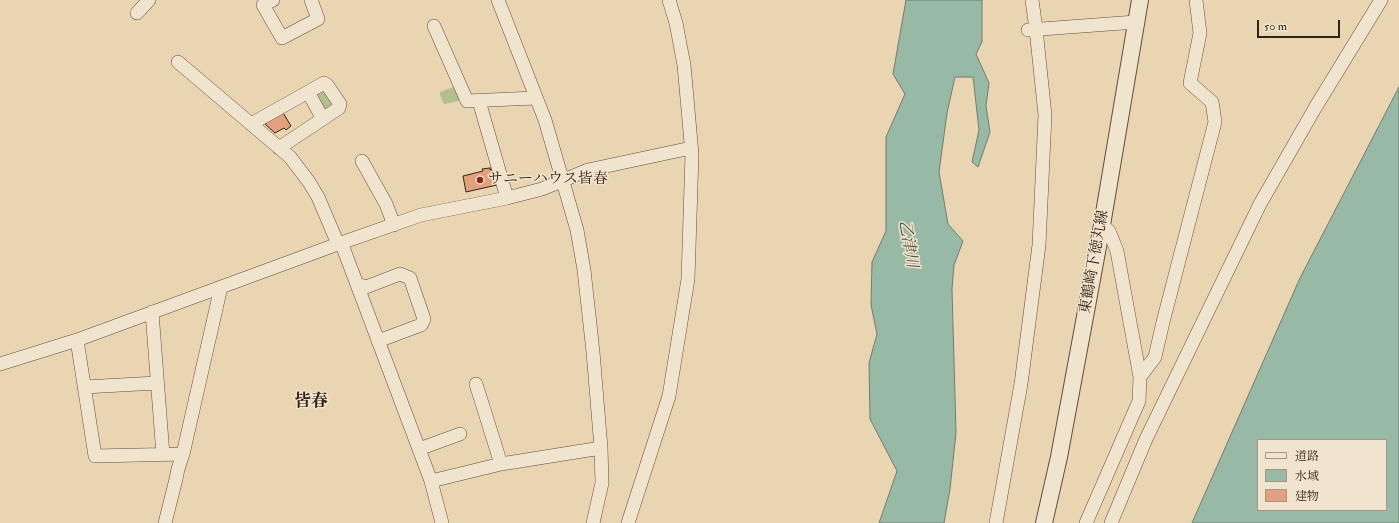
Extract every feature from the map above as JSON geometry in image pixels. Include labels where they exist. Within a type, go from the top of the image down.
[{"type":"street","points":[[137,13],[149,0]]},
{"type":"street","points":[[273,0],[263,5],[282,38],[318,19],[311,0]]},
{"type":"street","points":[[498,0],[535,98],[545,120],[577,230],[584,270],[593,352],[602,483],[593,523]]},
{"type":"street","points":[[628,523],[669,396],[688,279],[691,148],[689,64],[669,0]]},
{"type":"street","points":[[996,523],[1021,384],[1039,245],[1045,115],[1032,30],[1032,0]]},
{"type":"street","name":"東鶴崎下徳丸線","points":[[1044,523],[1102,225],[1140,0]]},
{"type":"street","points":[[1140,378],[1155,357],[1215,122],[1212,102],[1190,83],[1200,33],[1196,0]]},
{"type":"street","points":[[1111,523],[1146,439],[1260,204],[1315,108],[1381,0]]},
{"type":"street","points":[[1032,30],[1136,22]]},
{"type":"street","points":[[434,26],[467,101],[535,98]]},
{"type":"street","points":[[178,62],[290,158],[309,182],[323,206],[357,284],[419,449],[431,481],[442,523]]},
{"type":"street","points":[[250,124],[324,83],[340,104],[339,108],[279,148]]},
{"type":"street","points":[[308,92],[323,119]]},
{"type":"street","points":[[479,101],[508,198]]},
{"type":"street","points":[[0,364],[77,340],[339,243],[421,215],[508,198],[542,188],[588,170],[691,148]]},
{"type":"street","points":[[362,161],[386,204],[394,225]]},
{"type":"street","points":[[1086,523],[1139,401],[1140,378],[1116,252],[1109,231],[1102,225]]},
{"type":"street","points":[[357,284],[366,287],[400,274],[410,278],[424,319],[422,325],[378,340]]},
{"type":"street","points":[[165,523],[183,454],[221,287]]},
{"type":"street","points":[[152,312],[163,455]]},
{"type":"street","points":[[77,340],[95,456],[183,454]]},
{"type":"street","points":[[84,387],[157,383]]},
{"type":"street","points":[[476,384],[501,464]]},
{"type":"street","points":[[419,449],[460,434]]},
{"type":"street","points":[[431,481],[501,464],[600,448]]},
{"type":"shaded area","points":[[456,86],[462,100],[444,104],[440,92]]},
{"type":"shaded area","points":[[321,88],[336,105],[326,112],[314,91]]},
{"type":"water","name":"乙津川","points":[[906,0],[982,0],[982,42],[976,54],[989,83],[986,106],[990,132],[978,167],[972,162],[979,130],[973,77],[955,77],[947,113],[939,172],[948,224],[963,241],[954,265],[952,289],[956,433],[950,489],[944,523],[879,523],[897,471],[870,419],[869,363],[877,334],[871,305],[872,262],[886,231],[886,137],[905,94],[893,74]]},
{"type":"water","points":[[1399,87],[1399,523],[1192,523],[1300,278]]},
{"type":"building","points":[[282,111],[291,126],[286,130],[284,128],[275,133],[265,124]]},
{"type":"building","name":"サニーハウス皆春","points":[[490,168],[490,170],[494,169],[497,185],[466,192],[463,176],[483,171],[482,169]]},
{"type":"place","name":"サニーハウス皆春","points":[[480,180]]},
{"type":"district","name":"皆春","points":[[311,402]]}]
